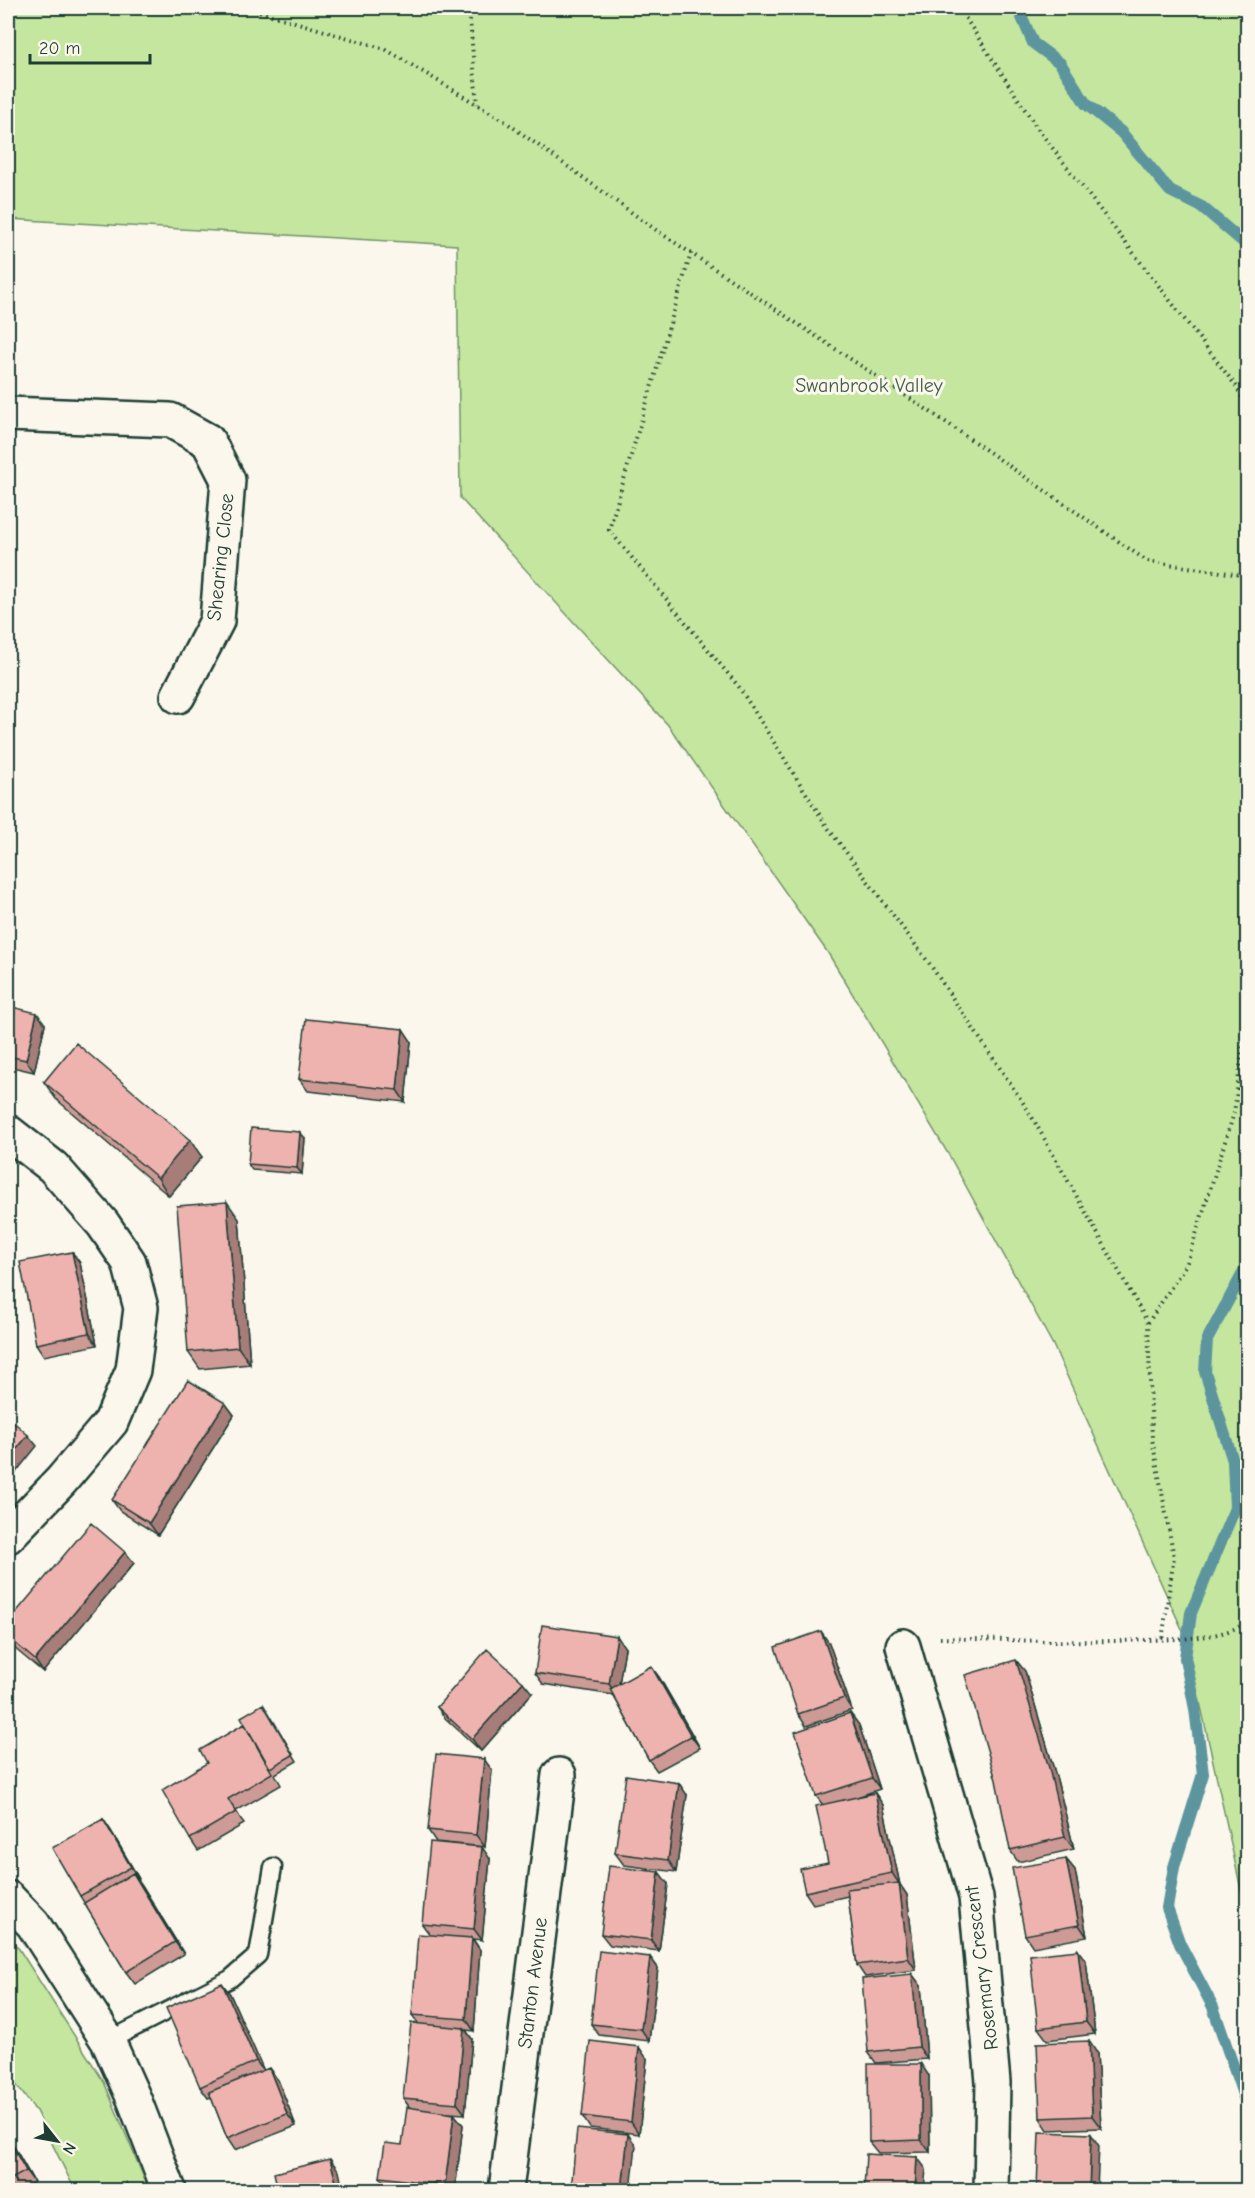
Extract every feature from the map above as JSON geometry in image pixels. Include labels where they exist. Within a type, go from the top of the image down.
[{"type":"street","name":"Shearing Close","points":[[8,414],[170,420],[208,441],[228,480],[217,621],[178,696]]},
{"type":"street","points":[[8,1132],[54,1167],[103,1224],[129,1262],[141,1308],[133,1370],[111,1422],[61,1481],[8,1536]]},
{"type":"street","name":"Rosemary Crescent","points":[[903,1646],[976,1897],[993,2082],[991,2190]]},
{"type":"street","name":"Stanton Avenue","points":[[506,2190],[559,1775]]},
{"type":"street","points":[[8,1898],[33,1924],[108,2041],[134,2099],[169,2190]]},
{"type":"lane","points":[[108,2041],[230,1979],[258,1955],[273,1867]]},
{"type":"path","points":[[248,8],[385,49],[477,104],[503,120],[656,230],[944,421],[1147,561],[1248,576]]},
{"type":"path","points":[[469,8],[477,104]]},
{"type":"path","points":[[959,8],[1037,129],[1236,386],[1248,409]]},
{"type":"path","points":[[691,253],[609,530],[739,687],[828,828],[948,992],[1028,1110],[1148,1323],[1152,1439],[1174,1557],[1162,1640]]},
{"type":"path","points":[[1148,1323],[1187,1263],[1234,1113],[1248,1007]]},
{"type":"path","points":[[903,1646],[918,1637],[1086,1643],[1208,1637],[1248,1621]]},
{"type":"green space","name":"Swanbrook Valley","points":[[8,8],[1247,8],[1247,1917],[1186,1638],[1053,1345],[950,1157],[828,953],[668,725],[460,498],[457,245],[8,219]]},
{"type":"green space","points":[[8,1937],[19,1949],[104,2082],[149,2190],[75,2190],[36,2111],[8,2074]]},
{"type":"building","points":[[8,1006],[37,1013],[26,1060],[8,1056]]},
{"type":"building","points":[[306,1019],[403,1029],[397,1090],[299,1079]]},
{"type":"building","points":[[76,1043],[190,1140],[158,1178],[44,1082]]},
{"type":"building","points":[[251,1128],[300,1132],[297,1168],[248,1164]]},
{"type":"building","points":[[227,1202],[238,1347],[188,1352],[177,1206]]},
{"type":"building","points":[[72,1252],[89,1333],[36,1344],[20,1262]]},
{"type":"building","points":[[188,1380],[225,1403],[149,1523],[112,1500]]},
{"type":"building","points":[[8,1417],[28,1435],[8,1460]]},
{"type":"building","points":[[91,1523],[125,1552],[35,1660],[8,1637],[8,1622]]},
{"type":"building","points":[[542,1625],[617,1636],[609,1684],[535,1673]]},
{"type":"building","points":[[821,1631],[844,1698],[798,1714],[775,1647]]},
{"type":"building","points":[[487,1649],[523,1682],[472,1739],[437,1707]]},
{"type":"building","points":[[1016,1660],[1049,1768],[1065,1837],[1010,1850],[996,1780],[965,1675]]},
{"type":"building","points":[[651,1666],[691,1736],[649,1760],[610,1689]]},
{"type":"building","points":[[263,1704],[293,1755],[270,1768],[241,1717]]},
{"type":"building","points":[[850,1713],[872,1778],[816,1796],[795,1732]]},
{"type":"building","points":[[244,1724],[272,1773],[228,1799],[236,1812],[190,1839],[162,1790],[207,1763],[200,1750]]},
{"type":"building","points":[[436,1754],[484,1759],[476,1835],[428,1830]]},
{"type":"building","points":[[626,1775],[679,1783],[668,1860],[615,1853]]},
{"type":"building","points":[[875,1793],[892,1873],[805,1892],[800,1869],[828,1863],[816,1806]]},
{"type":"building","points":[[103,1819],[131,1867],[80,1896],[52,1848]]},
{"type":"building","points":[[430,1842],[482,1847],[474,1929],[422,1924]]},
{"type":"building","points":[[1066,1859],[1079,1925],[1025,1935],[1012,1868]]},
{"type":"building","points":[[609,1866],[659,1872],[651,1940],[601,1934]]},
{"type":"building","points":[[133,1873],[175,1942],[126,1972],[84,1903]]},
{"type":"building","points":[[899,1883],[908,1958],[857,1965],[847,1889]]},
{"type":"building","points":[[418,1934],[472,1938],[466,2019],[412,2015]]},
{"type":"building","points":[[1078,1950],[1086,2022],[1038,2028],[1030,1955]]},
{"type":"building","points":[[599,1951],[650,1957],[641,2029],[591,2024]]},
{"type":"building","points":[[912,1974],[919,2047],[868,2052],[862,1979]]},
{"type":"building","points":[[222,1983],[256,2061],[200,2087],[166,2008]]},
{"type":"building","points":[[411,2023],[464,2028],[457,2103],[403,2098]]},
{"type":"building","points":[[590,2041],[639,2047],[631,2122],[582,2116]]},
{"type":"building","points":[[1089,2041],[1092,2116],[1040,2118],[1037,2043]]},
{"type":"building","points":[[868,2064],[921,2064],[921,2140],[869,2142]]},
{"type":"building","points":[[269,2068],[287,2114],[227,2138],[209,2092]]},
{"type":"building","points":[[407,2107],[454,2114],[445,2185],[380,2177],[385,2143],[402,2145]]},
{"type":"building","points":[[577,2129],[628,2134],[622,2190],[571,2190]]},
{"type":"building","points":[[1039,2132],[1091,2134],[1089,2190],[1037,2190]]},
{"type":"building","points":[[8,2139],[26,2171],[8,2181]]},
{"type":"building","points":[[866,2154],[917,2157],[915,2190],[864,2190]]},
{"type":"building","points":[[330,2159],[338,2190],[278,2190],[274,2173]]},
{"type":"waterway","points":[[1018,8],[1033,43],[1060,63],[1086,104],[1121,132],[1170,191],[1202,207],[1248,246]]},
{"type":"waterway","points":[[1248,1264],[1207,1340],[1205,1372],[1233,1461],[1235,1508],[1191,1613],[1185,1658],[1195,1709],[1203,1774],[1174,1867],[1167,1908],[1180,1944],[1213,2007],[1248,2109]]}]
